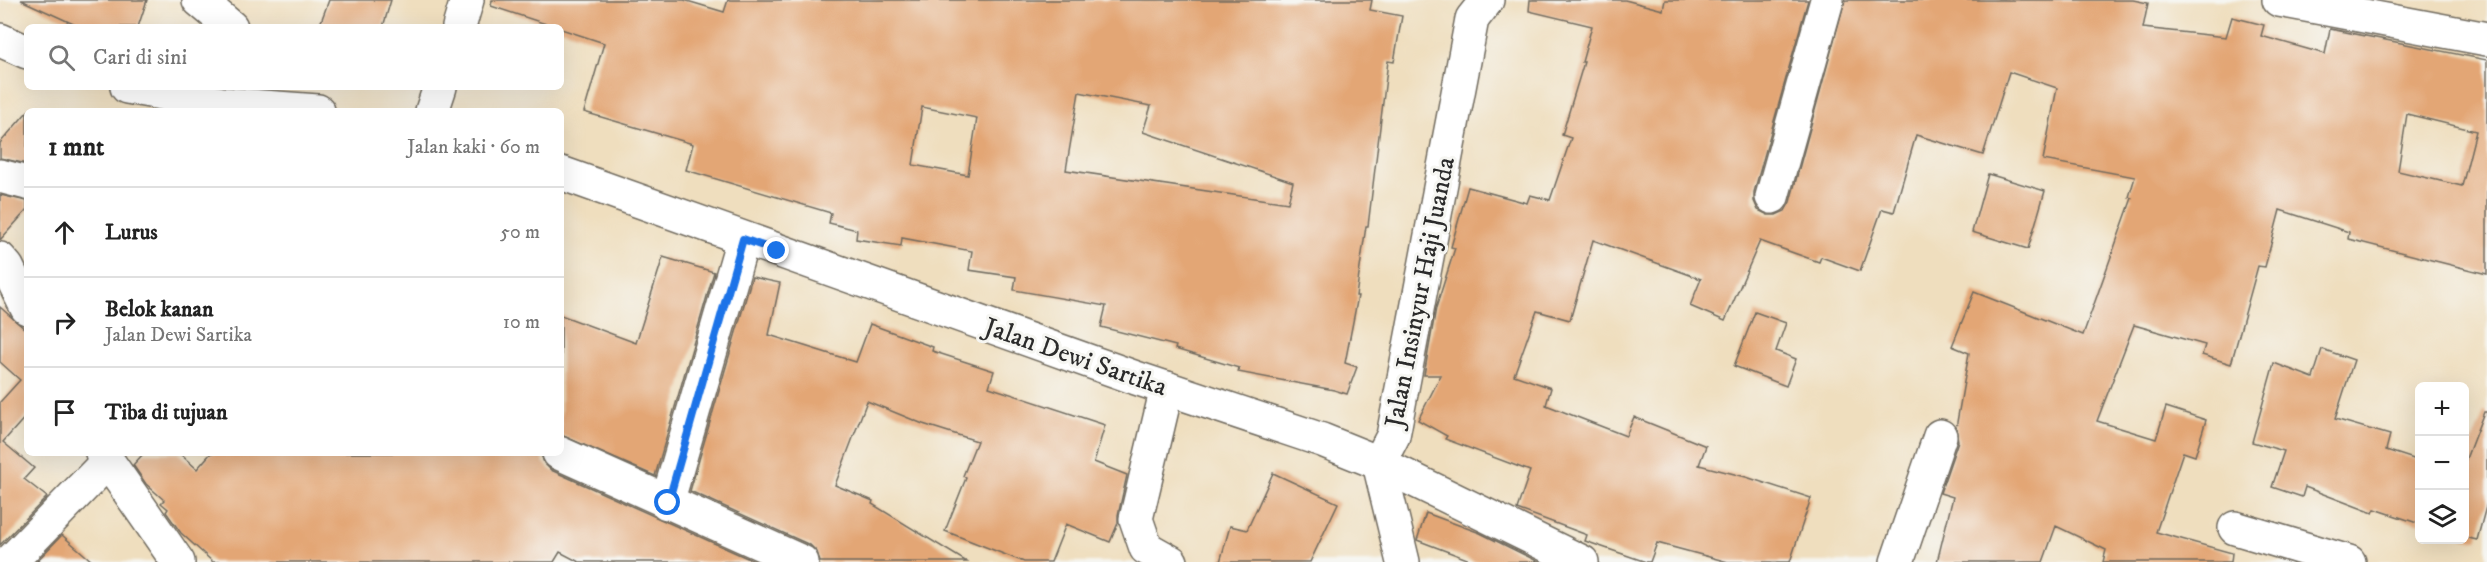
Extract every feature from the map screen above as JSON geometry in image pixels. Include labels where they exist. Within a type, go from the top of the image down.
[{"type":"street","points":[[199,0],[227,24]]},
{"type":"street","points":[[460,24],[467,0]]},
{"type":"street","points":[[1772,197],[1827,0]]},
{"type":"street","points":[[2279,0],[2393,10],[2487,39]]},
{"type":"street","name":"Jalan Insinyur Haji Juanda","points":[[1403,562],[1379,463],[1393,436],[1474,6]]},
{"type":"street","points":[[0,40],[24,51]]},
{"type":"street","points":[[144,90],[223,104],[277,108]]},
{"type":"street","points":[[296,90],[314,108]]},
{"type":"street","points":[[433,108],[439,90]]},
{"type":"street","name":"Jalan Dewi Sartika","points":[[564,174],[1167,388],[1322,440],[1379,463],[1582,562]]},
{"type":"street","points":[[0,176],[24,182]]},
{"type":"street","points":[[668,503],[743,239]]},
{"type":"street","points":[[0,259],[7,267],[24,302]]},
{"type":"street","points":[[1167,388],[1136,519],[1146,548],[1171,562]]},
{"type":"street","points":[[1897,562],[1940,436]]},
{"type":"street","points":[[564,455],[802,562]]},
{"type":"street","points":[[10,562],[104,458],[178,562]]},
{"type":"street","points":[[2235,528],[2263,549],[2349,562]]},
{"type":"building","points":[[21,0],[147,0],[139,24],[73,24]]},
{"type":"building","points":[[329,0],[391,0],[384,24],[320,24]]},
{"type":"building","points":[[492,0],[684,0],[724,12],[728,0],[1372,0],[1370,10],[1402,16],[1394,62],[1388,61],[1368,226],[1366,226],[1356,296],[1358,296],[1345,363],[1357,367],[1347,394],[1238,372],[1239,368],[1175,349],[1176,346],[1101,327],[1106,306],[1014,290],[1016,277],[969,270],[972,251],[902,238],[901,246],[856,239],[857,230],[829,223],[831,213],[686,170],[693,144],[584,112],[604,43],[564,30],[564,24],[546,24],[491,6]],"holes":[[[1079,92],[1151,106],[1143,132],[1293,182],[1288,203],[1066,170]],[[922,107],[977,118],[968,175],[913,165]]]},
{"type":"building","points":[[1530,0],[1625,0],[1663,10],[1665,0],[1808,0],[1754,192],[1754,201],[1758,210],[1768,215],[1776,215],[1785,211],[1790,202],[1845,0],[2133,0],[2148,3],[2143,28],[2226,37],[2232,17],[2264,25],[2261,36],[2325,54],[2330,29],[2487,60],[2487,274],[2348,239],[2349,232],[2280,210],[2265,267],[2258,266],[2231,364],[2202,355],[2205,345],[2134,325],[2097,421],[2156,439],[2166,407],[2206,420],[2195,456],[2183,452],[2156,532],[2232,553],[2231,562],[2103,562],[2106,550],[2056,526],[2043,562],[1937,562],[1953,497],[1940,493],[1958,441],[1956,428],[1969,353],[1952,346],[1974,292],[2083,335],[2132,198],[2129,197],[2135,177],[2043,160],[2057,88],[2009,72],[1983,155],[1916,135],[1894,212],[1882,209],[1860,271],[1821,257],[1819,262],[1760,241],[1725,321],[1690,306],[1701,279],[1593,240],[1570,320],[1537,311],[1514,375],[1551,388],[1546,405],[1626,436],[1634,417],[1706,446],[1699,465],[1811,498],[1790,562],[1728,562],[1657,543],[1650,562],[1646,562],[1585,541],[1587,535],[1517,509],[1530,471],[1445,439],[1447,436],[1418,420],[1441,375],[1424,375],[1436,308],[1455,248],[1451,247],[1468,187],[1527,203],[1530,195],[1550,200],[1571,138],[1562,135],[1584,62],[1582,62],[1592,26],[1529,11]],"holes":[[[2407,114],[2476,131],[2462,186],[2398,171]]]},
{"type":"building","points":[[24,115],[24,163],[0,158],[0,143]]},
{"type":"building","points":[[1988,174],[2045,191],[2028,249],[1972,232]]},
{"type":"building","points":[[0,195],[24,200],[24,213],[0,240]]},
{"type":"building","points":[[663,257],[714,272],[655,476],[564,436],[564,316],[636,343]]},
{"type":"building","points":[[752,277],[780,283],[769,335],[856,362],[870,324],[933,347],[932,351],[994,371],[989,387],[1105,425],[1094,462],[1127,475],[1118,523],[1110,542],[1066,524],[1051,562],[1024,562],[945,531],[966,478],[963,476],[977,441],[923,424],[867,401],[835,485],[873,501],[872,504],[967,562],[820,562],[817,552],[810,545],[690,491]]},
{"type":"building","points":[[0,307],[24,328],[24,418],[3,442],[34,468],[24,479],[47,497],[0,545],[0,402],[20,380],[0,362]]},
{"type":"building","points":[[1755,312],[1786,323],[1776,351],[1796,359],[1786,386],[1734,366]]},
{"type":"building","points":[[2322,349],[2354,360],[2335,419],[2390,435],[2386,450],[2415,459],[2415,522],[2375,509],[2373,513],[2305,487],[2302,497],[2272,487],[2284,451],[2252,442],[2274,363],[2313,378]]},
{"type":"building","points":[[2484,412],[2487,412],[2487,503],[2477,540],[2469,538],[2469,451]]},
{"type":"building","points":[[141,456],[182,456],[197,469],[208,456],[542,456],[544,463],[551,470],[756,562],[579,562],[560,552],[554,562],[213,562],[181,533],[166,512],[168,509],[161,503],[164,500],[146,484],[133,465]]},
{"type":"building","points":[[1273,473],[1338,503],[1310,562],[1220,562],[1230,526],[1247,530]]},
{"type":"building","points":[[1426,513],[1480,533],[1539,562],[1475,562],[1417,540]]},
{"type":"building","points":[[62,535],[93,562],[36,562]]},
{"type":"route","points":[[668,503],[743,239],[777,251]]}]
